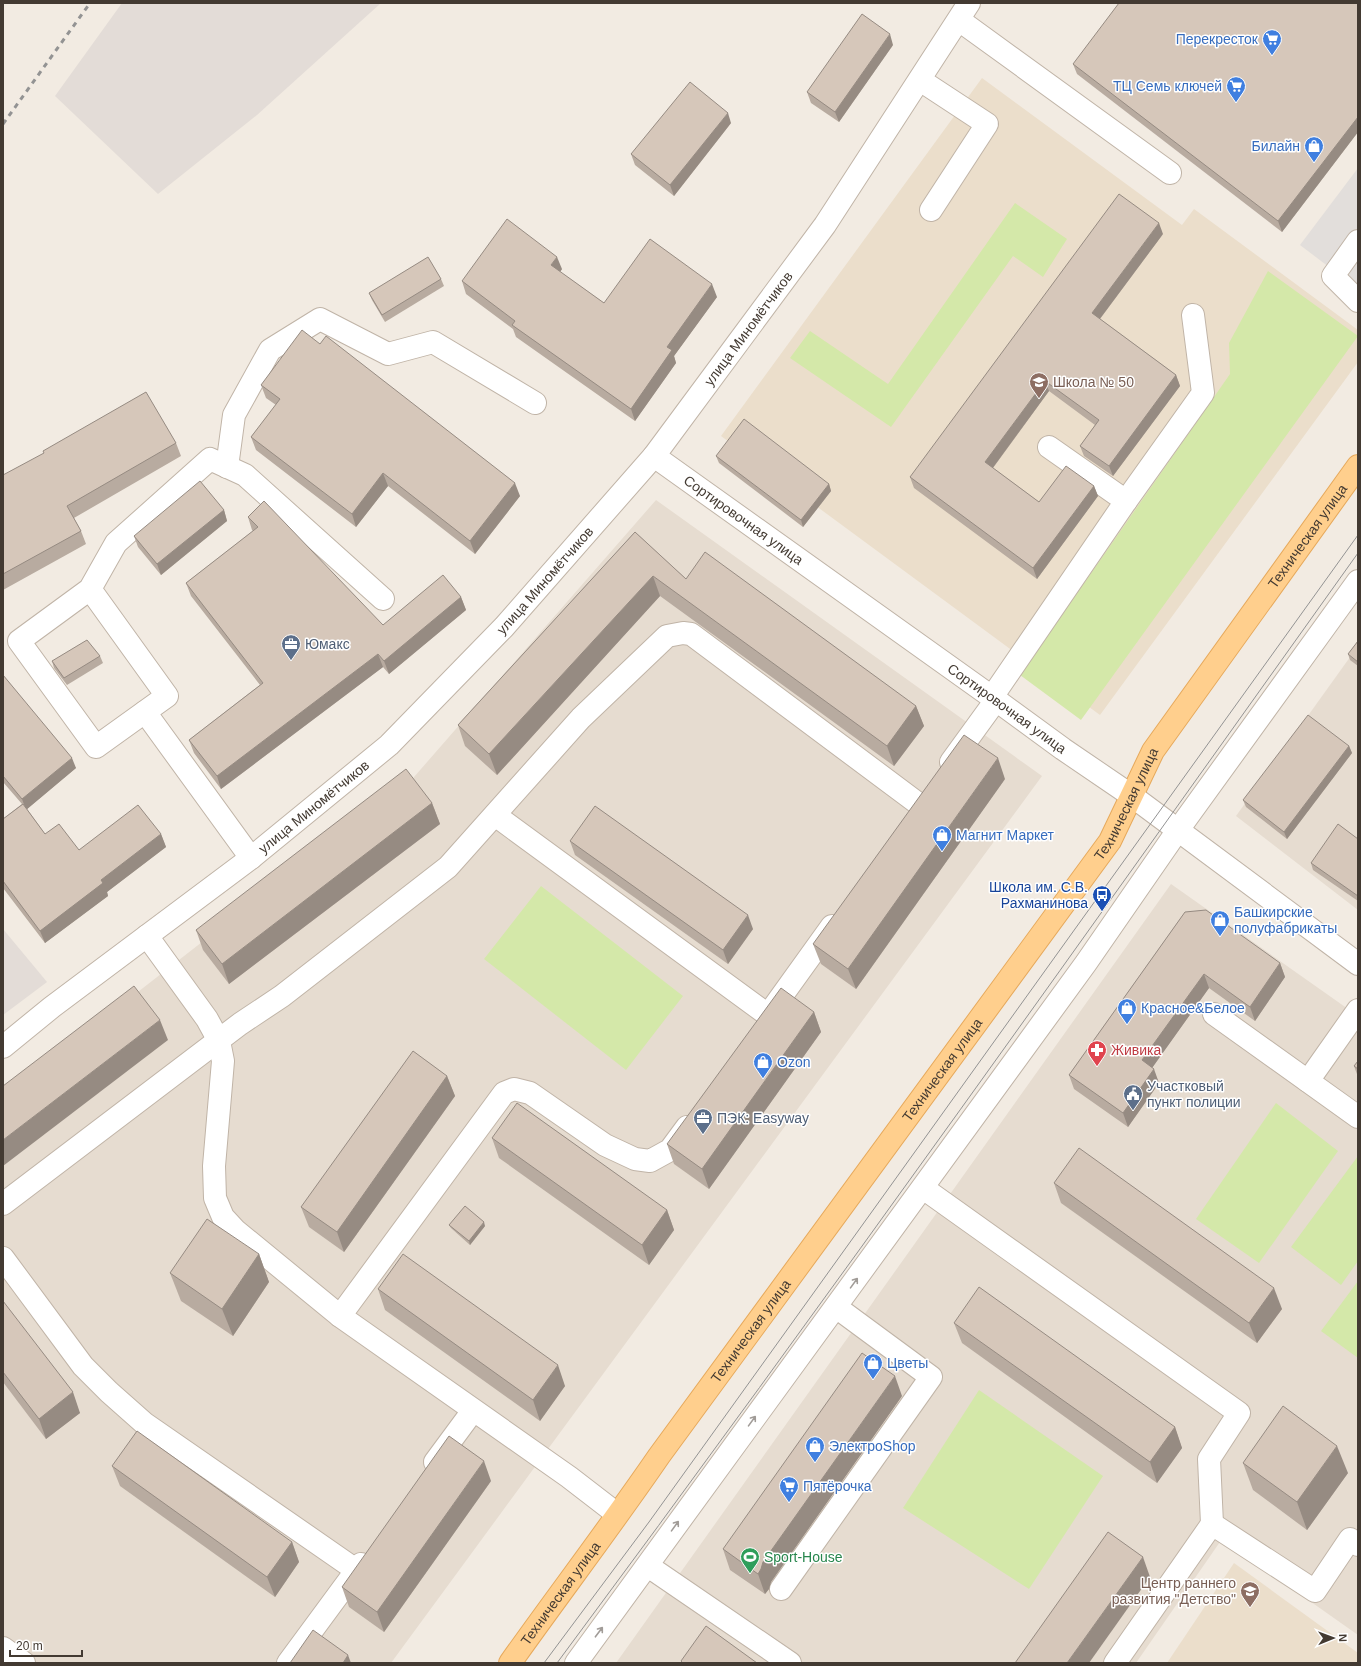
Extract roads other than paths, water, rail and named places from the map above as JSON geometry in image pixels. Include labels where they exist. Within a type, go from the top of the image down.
[{"type":"main road","name":"Техническая улица","points":[[510,1663],[659,1456],[1110,841],[1153,751],[1358,466]]},
{"type":"street","name":"улица Миномётчиков","points":[[3,1047],[52,1007],[251,858],[389,745],[504,626],[654,456],[825,226],[964,11]]},
{"type":"street","points":[[964,11],[1170,173]]},
{"type":"street","points":[[920,80],[987,124],[931,210]]},
{"type":"street","points":[[1358,241],[1333,276],[1358,300]]},
{"type":"street","points":[[3,1204],[240,1024],[282,996],[448,867],[581,718],[667,636],[683,633],[691,634],[915,812],[936,784],[1126,501],[1203,393],[1193,315]]},
{"type":"street","points":[[226,467],[234,415],[270,350],[320,319],[388,354],[433,342],[536,403]]},
{"type":"street","points":[[1049,448],[1126,501]]},
{"type":"street","name":"Сортировочная улица","points":[[654,456],[994,698],[1063,749],[1132,796],[1358,964]]},
{"type":"street","points":[[90,589],[167,696],[96,747],[19,641],[90,589],[116,542],[210,460],[245,475],[383,599]]},
{"type":"street","points":[[576,1663],[1086,963],[1178,830],[1358,581]]},
{"type":"street","points":[[145,712],[251,858]]},
{"type":"street","points":[[495,815],[763,1021],[842,913]]},
{"type":"street","points":[[147,936],[208,1019],[219,1040],[223,1061],[214,1166],[215,1198],[222,1217],[340,1316],[568,1477],[617,1514]]},
{"type":"street","points":[[1308,1081],[1358,1010]]},
{"type":"street","points":[[1214,1014],[1358,1117]]},
{"type":"street","points":[[340,1316],[504,1093],[514,1089],[530,1093],[605,1145],[635,1159],[650,1161],[670,1150],[698,1111]]},
{"type":"street","points":[[922,1188],[1239,1413],[1209,1459],[1212,1524],[1115,1663]]},
{"type":"street","points":[[3,1258],[83,1366],[109,1392],[144,1423],[356,1570]]},
{"type":"street","points":[[780,1588],[931,1378],[836,1307]]},
{"type":"street","points":[[422,1480],[469,1416]]},
{"type":"street","points":[[1212,1524],[1315,1591],[1350,1539],[1358,1544]]},
{"type":"street","points":[[288,1663],[370,1551]]},
{"type":"street","points":[[648,1566],[790,1663]]},
{"type":"street","points":[[3,1648],[24,1663]]},
{"type":"tram line","points":[[544,1663],[649,1522],[1358,535]]},
{"type":"tram line","points":[[557,1663],[860,1249],[1358,553]]},
{"type":"railway","points":[[3,124],[90,3]]},
{"type":"place","name":"Перекресток","points":[[1272,56]]},
{"type":"place","name":"ТЦ Семь ключей","points":[[1236,103]]},
{"type":"place","name":"Билайн","points":[[1314,163]]},
{"type":"place","name":"Школа № 50","points":[[1039,399]]},
{"type":"place","name":"Юмакс","points":[[291,661]]},
{"type":"place","name":"Магнит Маркет","points":[[942,852]]},
{"type":"place","name":"Школа им. С.В. Рахманинова","points":[[1102,912]]},
{"type":"place","name":"Башкирские полуфабрикаты","points":[[1220,937]]},
{"type":"place","name":"Красное&Белое","points":[[1127,1025]]},
{"type":"place","name":"Живика","points":[[1097,1067]]},
{"type":"place","name":"Ozon","points":[[763,1079]]},
{"type":"place","name":"Участковый пункт полиции","points":[[1133,1111]]},
{"type":"place","name":"ПЭК: Easyway","points":[[703,1135]]},
{"type":"place","name":"Цветы","points":[[873,1380]]},
{"type":"place","name":"ЭлектроShop","points":[[815,1463]]},
{"type":"place","name":"Пятёрочка","points":[[789,1503]]},
{"type":"place","name":"Sport-House","points":[[750,1574]]},
{"type":"place","name":"Центр раннего развития \"Детство\"","points":[[1250,1608]]}]
